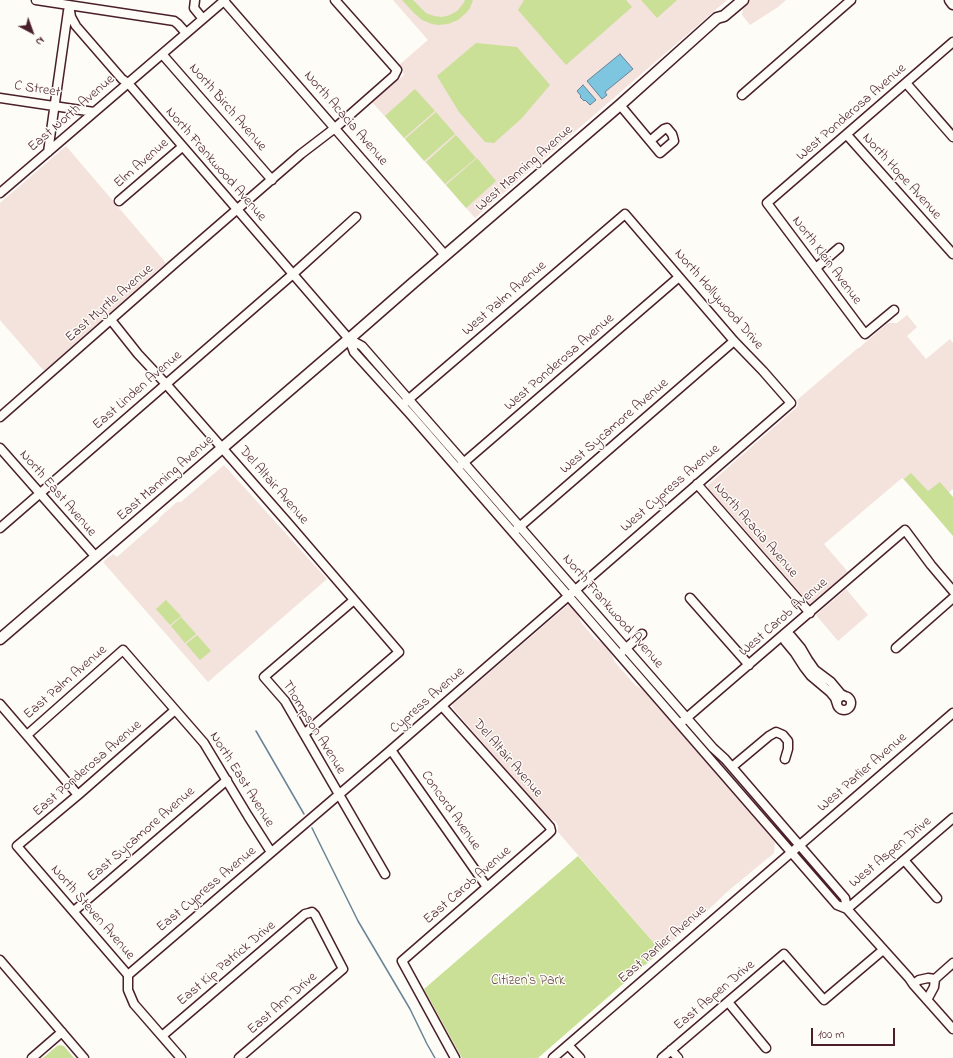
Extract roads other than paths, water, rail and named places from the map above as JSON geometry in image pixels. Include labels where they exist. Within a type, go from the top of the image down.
[{"type":"main road","name":"West Manning Avenue","points":[[717,18],[719,11],[732,0]]},
{"type":"main road","name":"West Manning Avenue","points":[[349,339],[620,105],[717,18],[724,16],[743,0]]},
{"type":"main road","points":[[950,0],[953,4]]},
{"type":"main road","name":"East Manning Avenue","points":[[0,639],[349,339]]},
{"type":"street","points":[[36,0],[70,3],[174,21],[186,33]]},
{"type":"street","points":[[195,0],[194,8],[203,19]]},
{"type":"street","name":"East North Avenue","points":[[0,193],[224,0]]},
{"type":"street","name":"North Acacia Avenue","points":[[224,0],[445,255]]},
{"type":"street","name":"East Myrtle Avenue","points":[[0,417],[237,210],[302,154],[335,128],[394,76],[397,70],[335,0]]},
{"type":"street","points":[[742,95],[851,0]]},
{"type":"street","points":[[48,152],[70,3]]},
{"type":"street","name":"North Frankwood Avenue","points":[[70,3],[71,17],[76,26],[122,79],[128,83],[349,339],[354,352],[402,405],[520,526],[845,898],[847,909]]},
{"type":"street","name":"West Ponderosa Avenue","points":[[767,203],[953,42]]},
{"type":"street","name":"North Birch Avenue","points":[[162,54],[272,180]]},
{"type":"street","points":[[906,83],[953,138]]},
{"type":"street","name":"C Street","points":[[0,98],[94,112]]},
{"type":"street","points":[[620,105],[650,141]]},
{"type":"street","name":"North Hope Avenue","points":[[846,134],[953,254]]},
{"type":"street","name":"Elm Avenue","points":[[120,201],[182,147]]},
{"type":"street","name":"North Klein Avenue","points":[[767,203],[865,334],[894,310]]},
{"type":"street","name":"North Hollywood Drive","points":[[625,214],[680,276],[734,341],[764,371],[792,403]]},
{"type":"street","name":"West Palm Avenue","points":[[402,405],[625,214]]},
{"type":"street","name":"East Linden Avenue","points":[[0,528],[293,274],[356,217]]},
{"type":"street","points":[[816,268],[839,248]]},
{"type":"street","name":"West Ponderosa Avenue","points":[[461,466],[680,276]]},
{"type":"street","name":"Del Altair Avenue","points":[[111,320],[138,354],[166,384],[399,652],[304,734]]},
{"type":"street","name":"North Frankwood Avenue","points":[[349,339],[362,346],[409,399],[513,532],[837,905],[847,909],[953,1030]]},
{"type":"street","name":"West Sycamore Avenue","points":[[513,532],[734,341]]},
{"type":"street","name":"West Cypress Avenue","points":[[569,596],[792,403]]},
{"type":"street","name":"North East Avenue","points":[[0,448],[96,557]]},
{"type":"street","name":"North Acacia Avenue","points":[[698,484],[810,613]]},
{"type":"street","name":"West Carob Avenue","points":[[679,724],[785,637],[810,613],[905,530],[931,565],[953,591]]},
{"type":"street","name":"Cypress Avenue","points":[[304,824],[569,596]]},
{"type":"street","points":[[690,598],[749,665]]},
{"type":"street","points":[[896,648],[953,598]]},
{"type":"street","name":"Thompson Avenue","points":[[354,600],[264,677],[285,702],[385,874]]},
{"type":"street","points":[[619,654],[642,634]]},
{"type":"street","points":[[791,636],[800,645],[815,670],[833,684],[841,694],[847,697],[850,700],[851,705],[848,709],[841,710],[830,692],[807,672],[785,637],[791,636]]},
{"type":"street","name":"North East Avenue","points":[[123,650],[204,743],[271,852]]},
{"type":"street","name":"East Palm Avenue","points":[[27,735],[123,650]]},
{"type":"street","points":[[837,704],[840,698],[845,696],[847,697]]},
{"type":"street","points":[[0,704],[78,795]]},
{"type":"street","name":"Del Altair Avenue","points":[[442,706],[550,827],[551,831]]},
{"type":"street","name":"East Ponderosa Avenue","points":[[17,846],[175,710]]},
{"type":"street","name":"West Parlier Avenue","points":[[791,852],[953,713]]},
{"type":"street","points":[[732,768],[769,736],[776,732],[784,735],[788,741],[785,759]]},
{"type":"street","name":"Concord Avenue","points":[[391,750],[487,887]]},
{"type":"street","name":"East Sycamore Avenue","points":[[74,911],[226,780]]},
{"type":"street","name":"West Aspen Drive","points":[[847,909],[953,818]]},
{"type":"street","name":"East Cypress Avenue","points":[[128,975],[304,824]]},
{"type":"street","name":"East Carob Avenue","points":[[455,1058],[402,961],[551,831]]},
{"type":"street","name":"North Steven Avenue","points":[[17,846],[128,975],[128,990],[134,1004],[181,1058]]},
{"type":"street","name":"East Parlier Avenue","points":[[553,1058],[791,852]]},
{"type":"street","points":[[904,860],[937,898]]},
{"type":"street","name":"East Kip Patrick Drive","points":[[162,1036],[305,914],[312,912],[315,915],[343,969]]},
{"type":"street","name":"East Aspen Drive","points":[[662,1058],[784,954],[824,1000],[883,950]]},
{"type":"street","points":[[0,960],[84,1058]]},
{"type":"street","points":[[927,1000],[932,993],[935,979],[953,963]]},
{"type":"street","name":"East Ann Drive","points":[[239,1058],[343,969]]},
{"type":"street","points":[[913,984],[919,980],[928,978],[935,979]]},
{"type":"street","points":[[728,1002],[766,1048]]},
{"type":"street","points":[[32,1058],[62,1032]]},
{"type":"street","points":[[568,1045],[580,1058]]},
{"type":"street","points":[[671,1050],[678,1058]]},
{"type":"water","points":[[620,54],[633,69],[605,92],[607,95],[602,99],[587,81]]},
{"type":"water","points":[[583,85],[596,100],[590,105],[580,97],[581,96],[577,91]]},
{"type":"waterway","points":[[256,731],[304,814]]},
{"type":"waterway","points":[[312,828],[358,921],[410,1009],[435,1058]]},
{"type":"park label","name":"Citizen's Park","points":[[528,982]]}]
